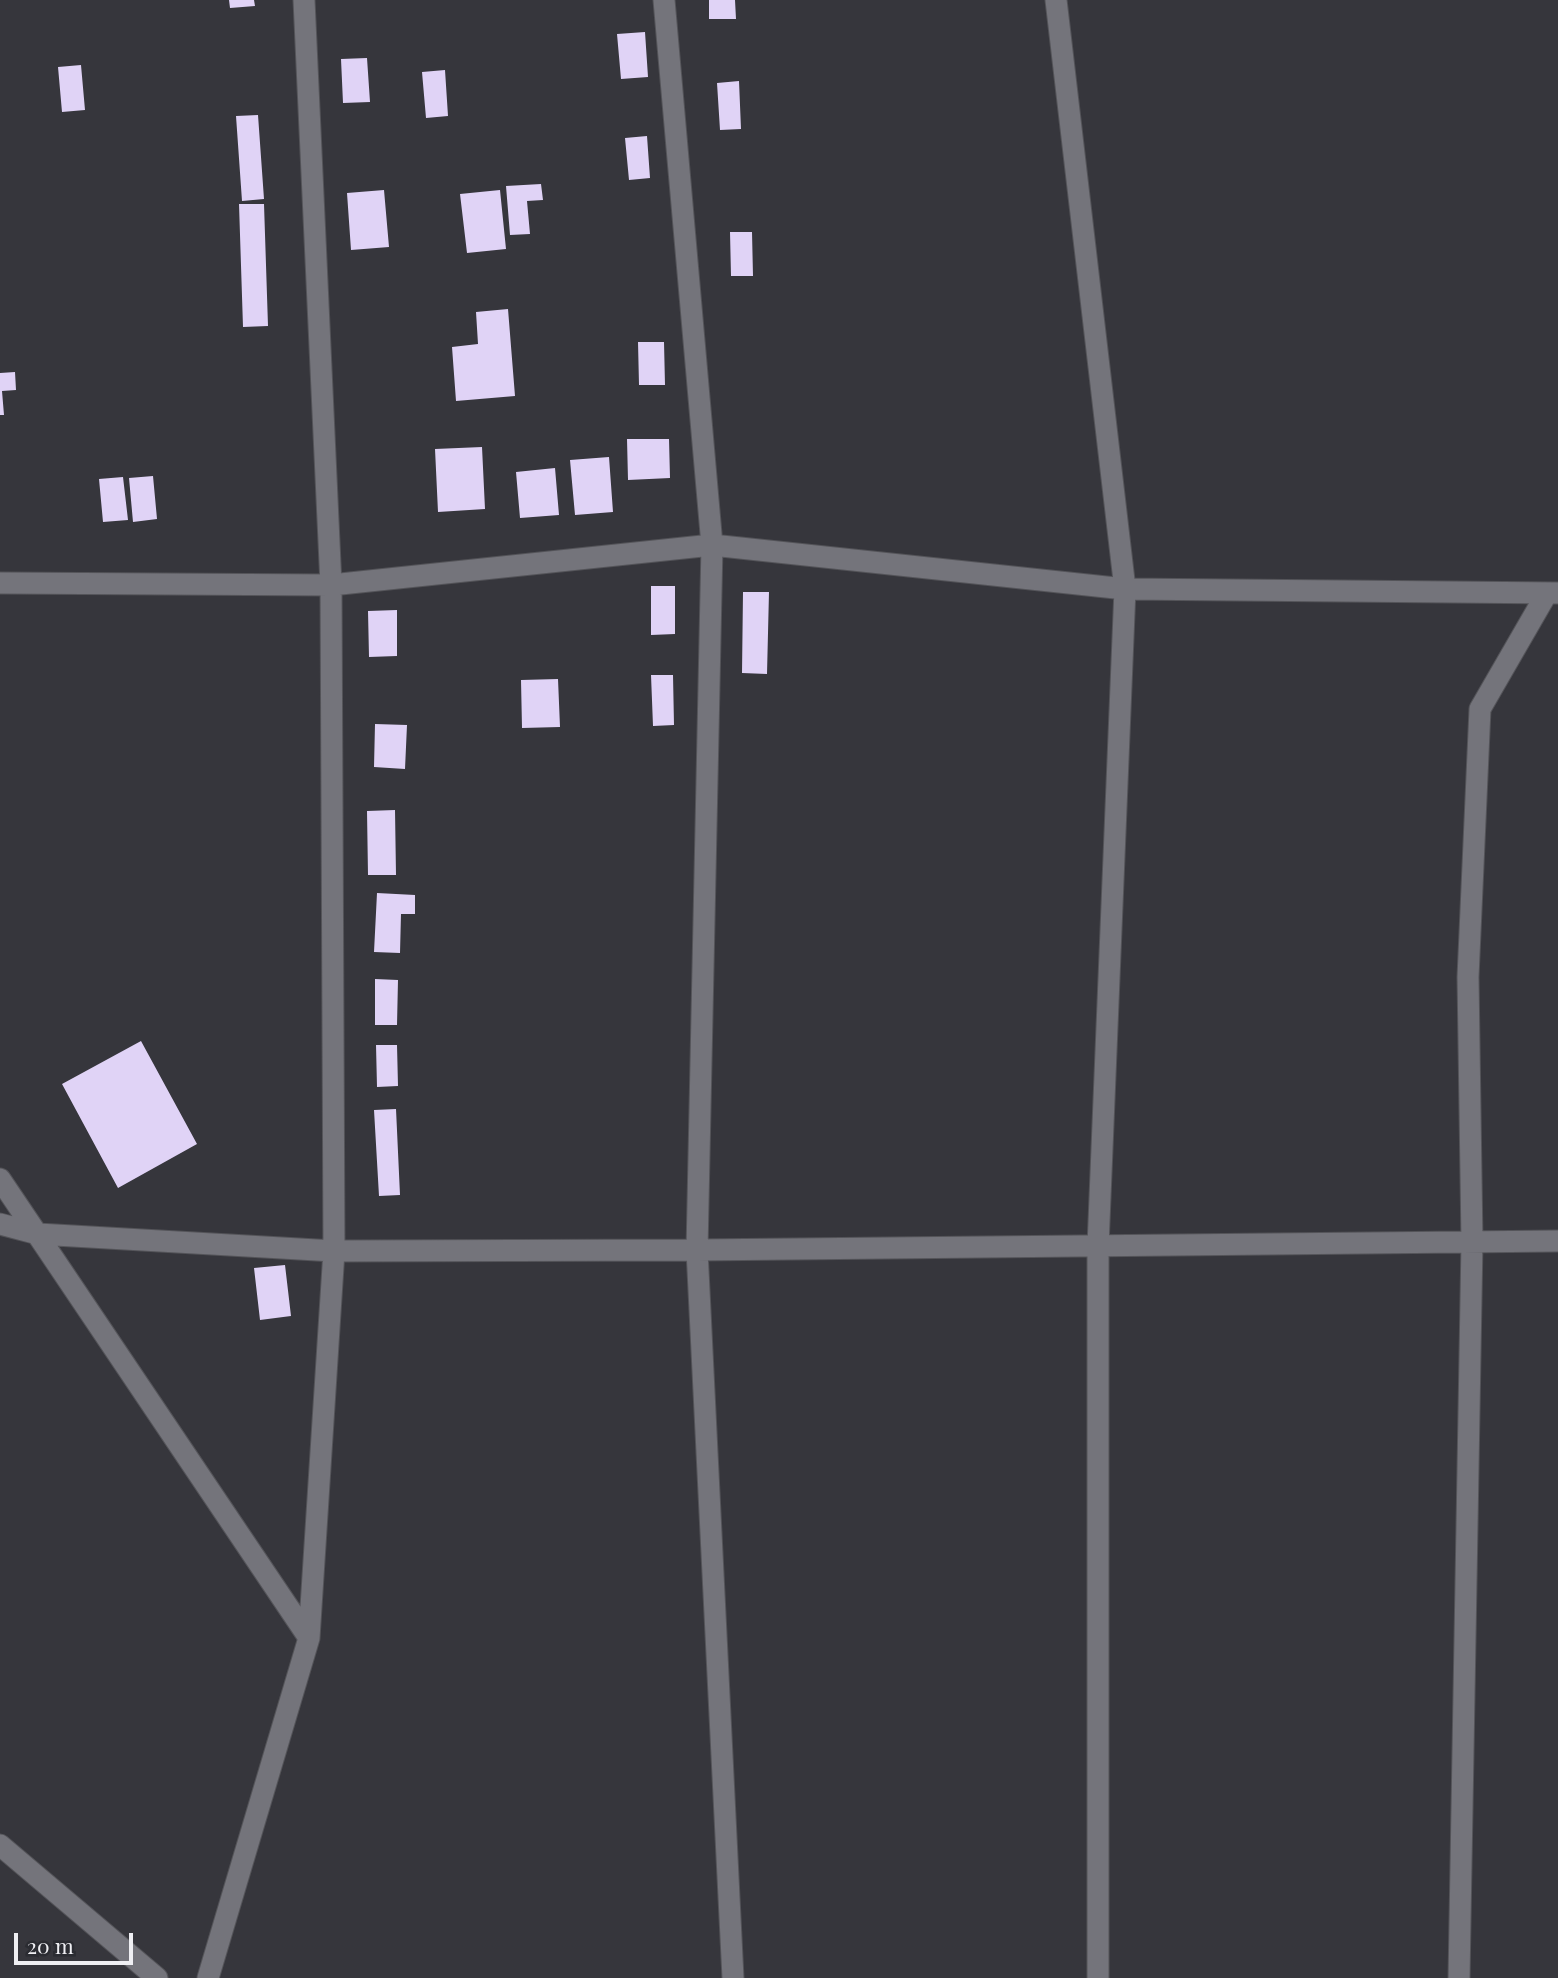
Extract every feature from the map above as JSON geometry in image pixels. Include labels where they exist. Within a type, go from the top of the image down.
[{"type":"street","points":[[208,1978],[309,1639],[334,1251],[331,585],[304,0]]},
{"type":"street","points":[[664,0],[712,545],[697,1250],[733,1978]]},
{"type":"street","points":[[1056,0],[1125,589],[1098,1246],[1098,1978]]},
{"type":"street","points":[[0,583],[331,585],[712,545],[1125,589],[1553,593]]},
{"type":"street","points":[[1459,1978],[1472,1242],[1468,977],[1480,709],[1553,593]]},
{"type":"street","points":[[0,1179],[309,1639]]},
{"type":"street","points":[[0,1224],[38,1234],[334,1251],[1558,1241]]},
{"type":"street","points":[[0,1845],[157,1978]]},
{"type":"building","points":[[229,0],[254,0],[255,6],[230,8]]},
{"type":"building","points":[[709,0],[735,0],[736,19],[709,19]]},
{"type":"building","points":[[645,32],[648,77],[621,79],[617,34]]},
{"type":"building","points":[[367,58],[370,102],[343,103],[341,59]]},
{"type":"building","points":[[81,65],[85,110],[62,112],[58,67]]},
{"type":"building","points":[[445,70],[448,116],[426,118],[422,72]]},
{"type":"building","points":[[739,81],[741,129],[720,130],[717,83]]},
{"type":"building","points":[[258,115],[264,199],[242,201],[236,116]]},
{"type":"building","points":[[647,136],[650,178],[629,180],[625,138]]},
{"type":"building","points":[[541,184],[543,200],[527,201],[530,234],[510,235],[506,186]]},
{"type":"building","points":[[384,190],[389,247],[351,250],[347,193]]},
{"type":"building","points":[[500,190],[506,249],[467,253],[460,194]]},
{"type":"building","points":[[239,204],[264,204],[268,326],[243,327]]},
{"type":"building","points":[[730,232],[752,232],[753,276],[731,276]]},
{"type":"building","points":[[508,309],[515,396],[456,401],[452,347],[478,344],[476,312]]},
{"type":"building","points":[[638,342],[664,342],[665,385],[639,385]]},
{"type":"building","points":[[15,372],[16,390],[2,391],[4,415],[0,415],[0,373]]},
{"type":"building","points":[[627,439],[669,439],[670,478],[628,480]]},
{"type":"building","points":[[482,447],[485,509],[438,512],[435,449]]},
{"type":"building","points":[[609,457],[613,512],[575,515],[570,460]]},
{"type":"building","points":[[555,468],[559,515],[520,518],[516,472]]},
{"type":"building","points":[[153,476],[157,519],[133,522],[129,478]]},
{"type":"building","points":[[123,477],[128,520],[103,522],[99,479]]},
{"type":"building","points":[[651,586],[675,586],[675,634],[651,635]]},
{"type":"building","points":[[743,592],[769,592],[767,674],[742,673]]},
{"type":"building","points":[[397,610],[397,656],[369,657],[368,611]]},
{"type":"building","points":[[651,675],[673,675],[674,725],[653,726]]},
{"type":"building","points":[[558,679],[560,727],[522,728],[521,680]]},
{"type":"building","points":[[375,724],[407,725],[405,769],[374,767]]},
{"type":"building","points":[[395,810],[396,875],[368,875],[367,811]]},
{"type":"building","points":[[377,893],[415,895],[415,914],[401,914],[400,953],[374,952]]},
{"type":"building","points":[[375,979],[398,980],[397,1025],[375,1025]]},
{"type":"building","points":[[141,1041],[197,1144],[118,1188],[62,1084]]},
{"type":"building","points":[[376,1045],[397,1045],[398,1086],[377,1087]]},
{"type":"building","points":[[396,1109],[400,1195],[379,1196],[374,1110]]},
{"type":"building","points":[[285,1265],[291,1316],[260,1320],[254,1268]]}]
